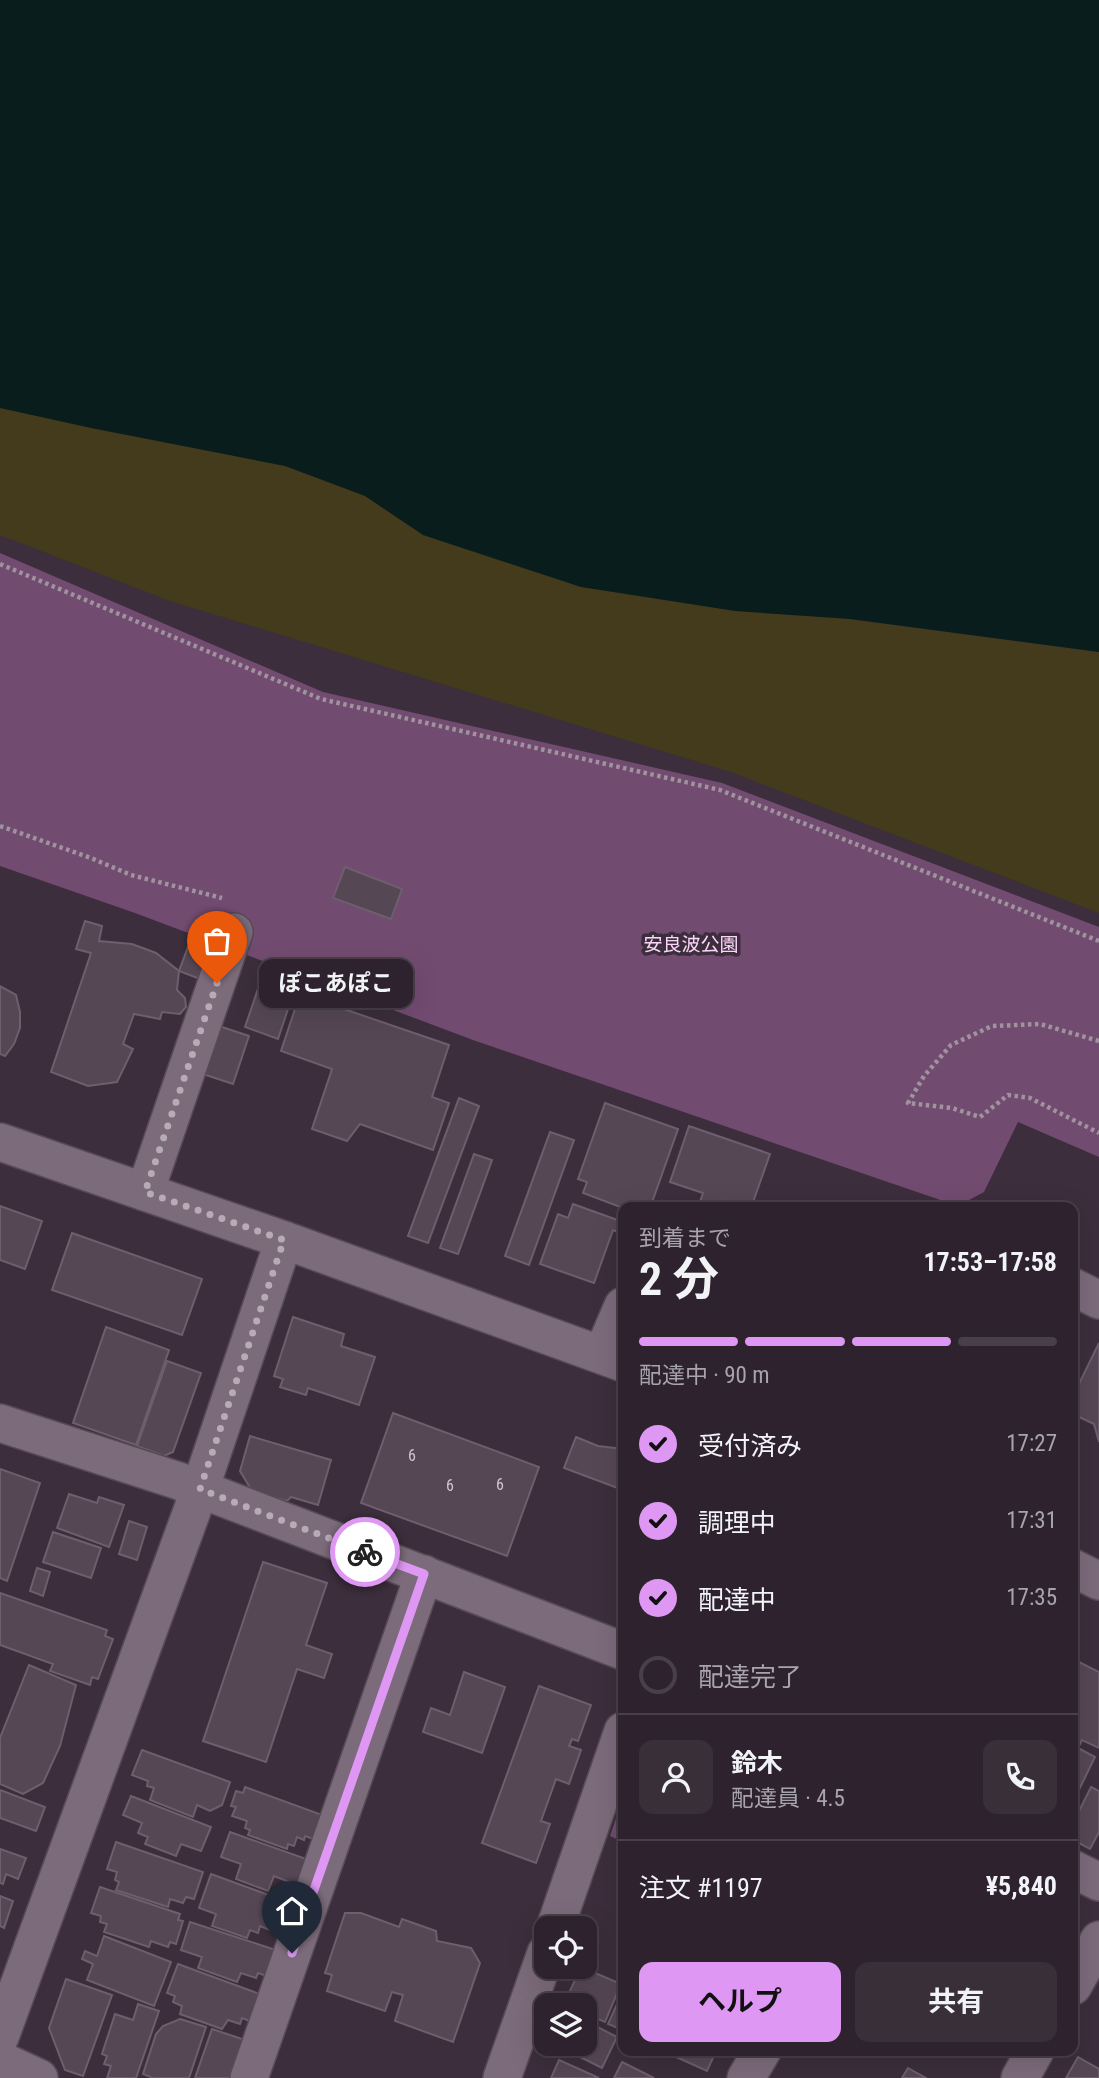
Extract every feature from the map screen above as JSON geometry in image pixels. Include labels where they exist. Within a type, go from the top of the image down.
[{"type":"street","points":[[145,1192],[231,916]]},
{"type":"street","points":[[0,1142],[284,1240],[613,1359],[618,1332]]},
{"type":"street","points":[[0,2037],[200,1489],[284,1240]]},
{"type":"street","points":[[1078,1290],[1099,1300]]},
{"type":"street","points":[[0,1423],[200,1489],[618,1649]]},
{"type":"street","points":[[1078,1570],[1099,1581]]},
{"type":"street","points":[[249,2078],[424,1574]]},
{"type":"street","points":[[559,1916],[618,1745]]},
{"type":"street","points":[[1078,1871],[1099,1882]]},
{"type":"street","points":[[1078,1977],[1099,1940]]},
{"type":"street","points":[[502,2078],[537,1979]]},
{"type":"street","points":[[746,2078],[759,2056]]},
{"type":"street","points":[[1020,2078],[1032,2056]]},
{"type":"street","points":[[0,2060],[39,2078]]},
{"type":"path","points":[[0,564],[320,699],[720,790],[1099,941]]},
{"type":"path","points":[[0,826],[231,916]]},
{"type":"path","points":[[1099,1041],[1040,1024],[992,1027],[951,1045],[924,1076],[908,1103],[952,1108],[980,1117],[1008,1095],[1030,1098],[1099,1133]]},
{"type":"green space","name":"安良波公園","points":[[0,553],[323,692],[722,783],[1099,927],[1099,1157],[1018,1122],[984,1192],[965,1202],[946,1202],[473,1040],[135,913],[0,866]]},
{"type":"green space","points":[[618,1813],[618,1840],[610,1836]]},
{"type":"sand","points":[[0,382],[323,468],[619,589],[1099,652],[1099,913],[731,772],[170,601],[0,535]]},
{"type":"shaded area","points":[[0,0],[1099,0],[1099,652],[850,619],[735,611],[581,587],[423,535],[365,496],[285,466],[0,408]]},
{"type":"building","points":[[345,867],[402,889],[391,919],[333,898]]},
{"type":"building","points":[[85,921],[102,926],[99,941],[132,944],[156,953],[179,971],[177,990],[185,998],[186,1007],[180,1014],[162,1012],[160,1019],[134,1014],[123,1044],[133,1049],[117,1082],[88,1086],[51,1072],[91,953],[76,949]]},
{"type":"building","points":[[188,947],[209,956],[200,979],[179,971]]},
{"type":"building","points":[[263,974],[296,985],[278,1039],[245,1027]]},
{"type":"building","points":[[0,986],[16,995],[20,1012],[20,1028],[14,1044],[5,1056],[0,1054]]},
{"type":"building","points":[[300,994],[449,1045],[432,1097],[449,1103],[433,1150],[360,1124],[347,1141],[312,1129],[332,1069],[281,1051]]},
{"type":"building","points":[[216,1025],[249,1036],[233,1084],[200,1073]]},
{"type":"building","points":[[459,1098],[479,1106],[428,1243],[408,1236]]},
{"type":"building","points":[[605,1103],[678,1129],[652,1202],[618,1202],[618,1206],[583,1193],[587,1182],[578,1179]]},
{"type":"building","points":[[689,1126],[770,1154],[753,1202],[700,1202],[703,1193],[670,1182]]},
{"type":"building","points":[[550,1132],[574,1140],[529,1265],[505,1256]]},
{"type":"building","points":[[474,1154],[492,1160],[458,1254],[440,1248]]},
{"type":"building","points":[[573,1204],[618,1220],[618,1232],[613,1230],[594,1283],[540,1264],[558,1214],[568,1218]]},
{"type":"building","points":[[0,1206],[42,1221],[25,1269],[0,1260]]},
{"type":"building","points":[[72,1233],[202,1279],[182,1335],[52,1290]]},
{"type":"building","points":[[293,1317],[344,1334],[341,1346],[375,1357],[359,1405],[308,1388],[306,1395],[280,1387],[283,1379],[274,1376]]},
{"type":"building","points":[[106,1327],[169,1350],[136,1445],[73,1423]]},
{"type":"building","points":[[1099,1343],[1099,1442],[1094,1424],[1078,1416],[1078,1386]]},
{"type":"building","points":[[167,1361],[201,1373],[173,1452],[164,1456],[137,1446]]},
{"type":"building","points":[[393,1413],[539,1467],[507,1556],[361,1503]]},
{"type":"building","points":[[250,1436],[331,1460],[318,1505],[291,1497],[287,1501],[252,1491],[240,1471]]},
{"type":"building","points":[[576,1437],[598,1446],[618,1448],[618,1488],[564,1468]]},
{"type":"building","points":[[0,1469],[40,1483],[7,1581],[0,1578]]},
{"type":"building","points":[[69,1494],[97,1503],[99,1497],[124,1505],[109,1547],[57,1528]]},
{"type":"building","points":[[129,1521],[147,1527],[137,1560],[119,1554]]},
{"type":"building","points":[[53,1532],[101,1548],[91,1578],[43,1562]]},
{"type":"building","points":[[263,1562],[327,1583],[306,1645],[332,1654],[324,1678],[297,1669],[266,1762],[203,1741]]},
{"type":"building","points":[[37,1568],[50,1572],[43,1596],[30,1591]]},
{"type":"building","points":[[0,1593],[107,1630],[105,1636],[113,1639],[98,1679],[92,1677],[90,1685],[50,1671],[53,1664],[0,1645]]},
{"type":"building","points":[[1078,1662],[1099,1672],[1099,1748],[1082,1740],[1078,1748]]},
{"type":"building","points":[[29,1665],[76,1685],[60,1746],[43,1783],[23,1794],[0,1784],[0,1738]]},
{"type":"building","points":[[464,1672],[505,1687],[482,1753],[423,1732],[431,1708],[450,1715]]},
{"type":"building","points":[[539,1686],[591,1705],[578,1741],[572,1739],[569,1746],[581,1750],[569,1784],[556,1779],[541,1821],[550,1824],[536,1863],[482,1843]]},
{"type":"building","points":[[1078,1748],[1095,1757],[1078,1792]]},
{"type":"building","points":[[142,1750],[230,1782],[222,1805],[210,1811],[197,1805],[193,1817],[150,1800],[154,1788],[147,1786],[148,1781],[132,1775]]},
{"type":"building","points":[[245,1787],[325,1816],[316,1840],[305,1836],[304,1840],[297,1837],[294,1846],[288,1844],[287,1849],[248,1835],[250,1830],[245,1828],[247,1821],[232,1816],[236,1807],[231,1806],[236,1791],[243,1793]]},
{"type":"building","points":[[1091,1787],[1099,1791],[1099,1832],[1090,1849],[1078,1843],[1078,1813]]},
{"type":"building","points":[[0,1790],[45,1807],[36,1831],[0,1818]]},
{"type":"building","points":[[131,1796],[211,1827],[201,1851],[181,1844],[176,1856],[145,1844],[148,1837],[138,1833],[142,1823],[123,1815]]},
{"type":"building","points":[[230,1832],[312,1861],[302,1887],[274,1876],[268,1891],[236,1879],[241,1864],[221,1857]]},
{"type":"building","points":[[116,1842],[203,1872],[194,1899],[186,1897],[183,1903],[170,1899],[168,1907],[116,1890],[119,1882],[115,1880],[117,1872],[107,1869]]},
{"type":"building","points":[[0,1849],[26,1858],[18,1879],[6,1874],[3,1884],[0,1883]]},
{"type":"building","points":[[211,1874],[296,1905],[287,1931],[271,1925],[270,1930],[260,1926],[258,1933],[250,1930],[247,1938],[212,1926],[216,1914],[199,1908]]},
{"type":"building","points":[[100,1887],[180,1914],[178,1920],[183,1921],[176,1944],[170,1942],[168,1947],[151,1941],[149,1947],[104,1932],[107,1924],[100,1922],[101,1916],[91,1913]]},
{"type":"building","points":[[0,1896],[13,1901],[4,1928],[0,1926]]},
{"type":"building","points":[[345,1913],[361,1913],[399,1927],[402,1919],[436,1931],[437,1941],[471,1948],[480,1963],[453,2042],[395,2021],[403,1995],[392,1992],[385,2011],[327,1991],[332,1975],[325,1973]]},
{"type":"building","points":[[190,1922],[282,1952],[272,1978],[258,1973],[256,1978],[241,1973],[237,1982],[198,1968],[202,1957],[181,1950]]},
{"type":"building","points":[[104,1936],[171,1962],[154,2006],[87,1980],[93,1964],[82,1959],[85,1951],[97,1956]]},
{"type":"building","points":[[178,1964],[265,1996],[255,2023],[242,2018],[240,2024],[228,2020],[222,2029],[180,2014],[182,2006],[173,2002],[175,1996],[167,1993]]},
{"type":"building","points":[[597,1974],[618,1983],[618,1991],[605,2022],[597,2018],[597,1993],[569,1993],[575,1979],[597,1979]]},
{"type":"building","points":[[66,1979],[112,1995],[83,2076],[65,2070],[49,2028]]},
{"type":"building","points":[[618,2002],[618,2028],[608,2024]]},
{"type":"building","points":[[138,2004],[159,2011],[136,2078],[107,2078],[111,2066],[104,2064],[107,2056],[102,2054],[115,2014],[133,2020]]},
{"type":"building","points":[[180,2019],[206,2027],[189,2078],[153,2078],[143,2074],[156,2034],[163,2026]]},
{"type":"building","points":[[597,2027],[617,2037],[602,2068],[578,2056],[597,2056]]},
{"type":"building","points":[[212,2029],[251,2042],[239,2078],[195,2078]]},
{"type":"building","points":[[674,2056],[714,2056],[707,2071]]},
{"type":"building","points":[[1078,2057],[1099,2069],[1099,2078],[1066,2078]]},
{"type":"building","points":[[559,2060],[599,2078],[551,2078]]},
{"type":"building","points":[[622,2062],[654,2078],[614,2078]]},
{"type":"building","points":[[908,2068],[926,2078],[902,2078]]},
{"type":"way so far","points":[[217,983],[145,1192],[284,1240],[200,1489],[365,1552]]},
{"type":"place","name":"ぽこあぽこ","points":[[217,983]]},
{"type":"route","points":[[292,1953],[424,1574],[365,1552]]}]
